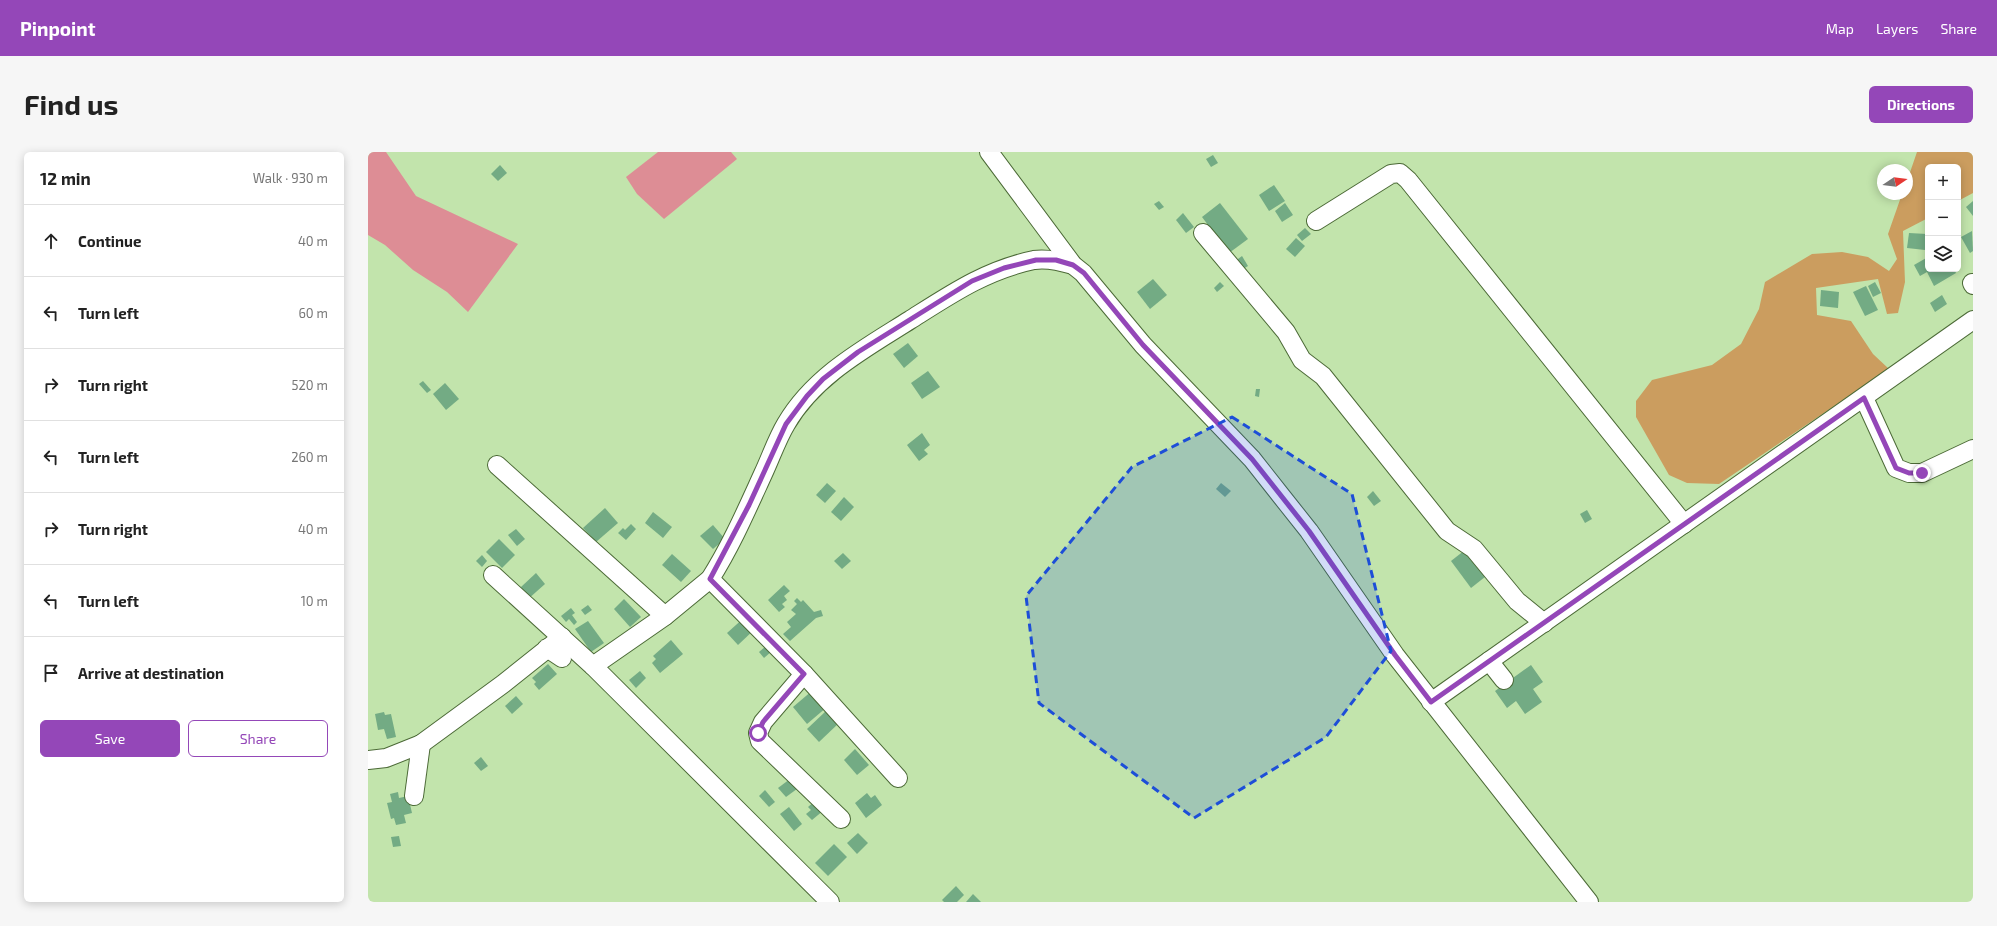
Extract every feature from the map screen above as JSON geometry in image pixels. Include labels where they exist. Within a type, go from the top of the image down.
[{"type":"street","points":[[989,152],[1073,265],[1084,273],[1143,345],[1252,459],[1309,531],[1395,655],[1589,902]]},
{"type":"street","points":[[1316,222],[1391,174],[1400,173],[1408,180],[1684,524]]},
{"type":"street","points":[[1203,233],[1286,332],[1302,360],[1322,376],[1447,531],[1474,549],[1517,601],[1544,622]]},
{"type":"street","points":[[593,666],[665,616],[710,579],[749,505],[786,424],[807,396],[823,379],[858,352],[972,281],[1004,268],[1036,260],[1056,260],[1073,265]]},
{"type":"street","points":[[1431,702],[1973,320]]},
{"type":"street","points":[[1864,398],[1896,468],[1909,473],[1922,473],[1973,449]]},
{"type":"street","points":[[497,465],[665,616]]},
{"type":"street","points":[[493,575],[593,666],[830,902]]},
{"type":"street","points":[[710,579],[804,674],[898,778]]},
{"type":"street","points":[[368,760],[386,758],[421,744],[503,684],[554,653],[562,637]]},
{"type":"street","points":[[1489,661],[1504,680]]},
{"type":"street","points":[[804,674],[763,722],[758,733],[760,742],[841,819]]},
{"type":"street","points":[[414,796],[421,744]]},
{"type":"highlighted area","points":[[1232,417],[1352,494],[1391,651],[1326,737],[1194,818],[1039,703],[1026,596],[1132,467]]},
{"type":"shaded area","points":[[368,152],[386,152],[416,196],[518,244],[468,312],[447,292],[413,270],[385,245],[368,235]]},
{"type":"shaded area","points":[[658,152],[731,152],[737,159],[664,219],[637,194],[626,177]]},
{"type":"shaded area","points":[[1917,152],[1973,152],[1973,193],[1961,199],[1961,164],[1925,164],[1925,220],[1903,231],[1905,282],[1898,313],[1887,314],[1878,279],[1816,288],[1817,315],[1851,321],[1873,354],[1889,369],[1719,484],[1687,483],[1669,475],[1636,417],[1636,401],[1652,380],[1712,365],[1741,344],[1759,309],[1765,282],[1812,254],[1842,252],[1868,257],[1889,271],[1897,259],[1888,234],[1900,200],[1913,200],[1913,164]]},
{"type":"building","points":[[1213,155],[1218,163],[1211,167],[1206,159]]},
{"type":"building","points":[[500,165],[507,173],[498,181],[491,174]]},
{"type":"building","points":[[1274,185],[1285,201],[1269,211],[1259,195]]},
{"type":"building","points":[[1159,201],[1164,207],[1159,210],[1154,204]]},
{"type":"building","points":[[1973,201],[1973,216],[1966,207]]},
{"type":"building","points":[[1220,203],[1248,239],[1229,253],[1202,217]]},
{"type":"building","points":[[1285,203],[1293,215],[1282,222],[1275,211]]},
{"type":"building","points":[[1183,213],[1194,227],[1186,233],[1176,220]]},
{"type":"building","points":[[1305,228],[1311,234],[1302,241],[1297,235]]},
{"type":"building","points":[[1972,231],[1973,251],[1970,253],[1961,237]]},
{"type":"building","points":[[1909,233],[1925,234],[1925,250],[1907,248]]},
{"type":"building","points":[[1296,238],[1305,246],[1295,257],[1286,249]]},
{"type":"building","points":[[1242,256],[1248,266],[1240,271],[1234,262]]},
{"type":"building","points":[[1925,259],[1925,272],[1927,272],[1920,276],[1914,265]]},
{"type":"building","points":[[1927,272],[1956,272],[1956,273],[1934,286]]},
{"type":"building","points":[[1153,279],[1167,295],[1150,309],[1137,292]]},
{"type":"building","points":[[1220,282],[1224,286],[1217,292],[1214,288]]},
{"type":"building","points":[[1875,282],[1881,293],[1873,297],[1868,286]]},
{"type":"building","points":[[1866,286],[1878,310],[1865,316],[1853,292]]},
{"type":"building","points":[[1821,290],[1839,292],[1838,308],[1820,306]]},
{"type":"building","points":[[1942,295],[1947,304],[1935,312],[1930,303]]},
{"type":"building","points":[[908,343],[918,356],[904,368],[893,354]]},
{"type":"building","points":[[928,371],[940,387],[922,399],[911,383]]},
{"type":"building","points":[[423,381],[431,390],[427,393],[419,384]]},
{"type":"building","points":[[445,383],[459,399],[446,410],[433,394]]},
{"type":"building","points":[[1256,389],[1260,389],[1259,397],[1255,396]]},
{"type":"building","points":[[922,433],[930,445],[924,450],[928,454],[919,461],[907,445]]},
{"type":"building","points":[[827,483],[836,491],[825,503],[816,495]]},
{"type":"building","points":[[1221,483],[1231,491],[1225,497],[1216,489]]},
{"type":"building","points":[[1373,491],[1381,501],[1374,506],[1367,497]]},
{"type":"building","points":[[844,497],[854,507],[841,521],[831,512]]},
{"type":"building","points":[[605,508],[618,523],[596,542],[583,528]]},
{"type":"building","points":[[1587,510],[1592,519],[1585,523],[1580,514]]},
{"type":"building","points":[[653,512],[672,527],[663,538],[645,523]]},
{"type":"building","points":[[631,524],[636,529],[626,540],[618,533],[623,528],[625,530]]},
{"type":"building","points":[[713,525],[725,539],[713,549],[700,536]]},
{"type":"building","points":[[516,529],[525,539],[517,546],[508,535]]},
{"type":"building","points":[[499,539],[515,555],[502,568],[486,552]]},
{"type":"building","points":[[1465,550],[1490,573],[1471,588],[1451,561]]},
{"type":"building","points":[[843,553],[851,561],[842,569],[834,561]]},
{"type":"building","points":[[672,554],[691,571],[681,582],[662,565]]},
{"type":"building","points":[[482,555],[487,561],[482,567],[476,561]]},
{"type":"building","points":[[536,573],[545,584],[527,600],[521,587]]},
{"type":"building","points":[[784,585],[790,591],[784,596],[787,600],[782,604],[785,607],[779,612],[768,600]]},
{"type":"building","points":[[797,598],[801,602],[803,600],[814,612],[821,610],[823,616],[816,618],[790,641],[783,634],[791,627],[787,622],[796,614],[791,610],[797,604],[794,601]]},
{"type":"building","points":[[624,599],[641,617],[630,627],[614,609]]},
{"type":"building","points":[[588,605],[592,610],[585,615],[581,610]]},
{"type":"building","points":[[571,608],[575,613],[572,615],[577,622],[574,625],[569,619],[566,622],[561,616]]},
{"type":"building","points":[[746,616],[756,628],[738,645],[727,633]]},
{"type":"building","points":[[588,621],[604,643],[591,652],[575,629]]},
{"type":"building","points":[[671,640],[683,654],[660,673],[652,663],[656,659],[653,656]]},
{"type":"building","points":[[767,645],[772,651],[764,658],[759,652]]},
{"type":"building","points":[[548,664],[557,674],[539,690],[534,684],[536,682],[532,678]]},
{"type":"building","points":[[1531,665],[1543,682],[1533,689],[1542,702],[1525,714],[1516,701],[1507,708],[1495,691]]},
{"type":"building","points":[[640,671],[646,678],[636,688],[629,680]]},
{"type":"building","points":[[813,690],[827,707],[807,724],[793,707]]},
{"type":"building","points":[[516,696],[523,704],[512,714],[505,706]]},
{"type":"building","points":[[827,710],[839,723],[819,742],[807,729]]},
{"type":"building","points":[[384,712],[385,715],[391,714],[396,737],[387,739],[384,729],[378,730],[375,714]]},
{"type":"building","points":[[855,749],[869,765],[857,775],[844,760]]},
{"type":"building","points":[[481,757],[488,766],[481,771],[474,763]]},
{"type":"building","points":[[794,776],[801,786],[786,797],[778,788]]},
{"type":"building","points":[[765,790],[775,802],[769,807],[759,796]]},
{"type":"building","points":[[398,792],[399,798],[408,796],[412,813],[404,815],[406,823],[396,825],[394,818],[391,819],[387,803],[392,802],[390,794]]},
{"type":"building","points":[[867,793],[871,798],[875,795],[882,805],[866,818],[855,803]]},
{"type":"building","points":[[816,800],[824,810],[812,820],[806,814],[811,810],[808,807]]},
{"type":"building","points":[[789,807],[802,824],[794,831],[780,814]]},
{"type":"building","points":[[858,833],[868,843],[857,854],[847,843]]},
{"type":"building","points":[[399,836],[401,846],[393,847],[391,837]]},
{"type":"building","points":[[834,844],[847,857],[828,876],[815,863]]},
{"type":"building","points":[[956,886],[964,895],[957,902],[944,902],[942,900]]},
{"type":"building","points":[[973,894],[981,902],[966,902]]},
{"type":"route","points":[[758,733],[763,722],[804,674],[710,579],[719,565],[749,505],[786,424],[807,396],[823,379],[858,352],[972,281],[1004,268],[1036,260],[1056,260],[1073,265],[1084,273],[1143,345],[1252,459],[1309,531],[1395,655],[1431,702],[1864,398],[1896,468],[1909,473],[1922,473]]}]
